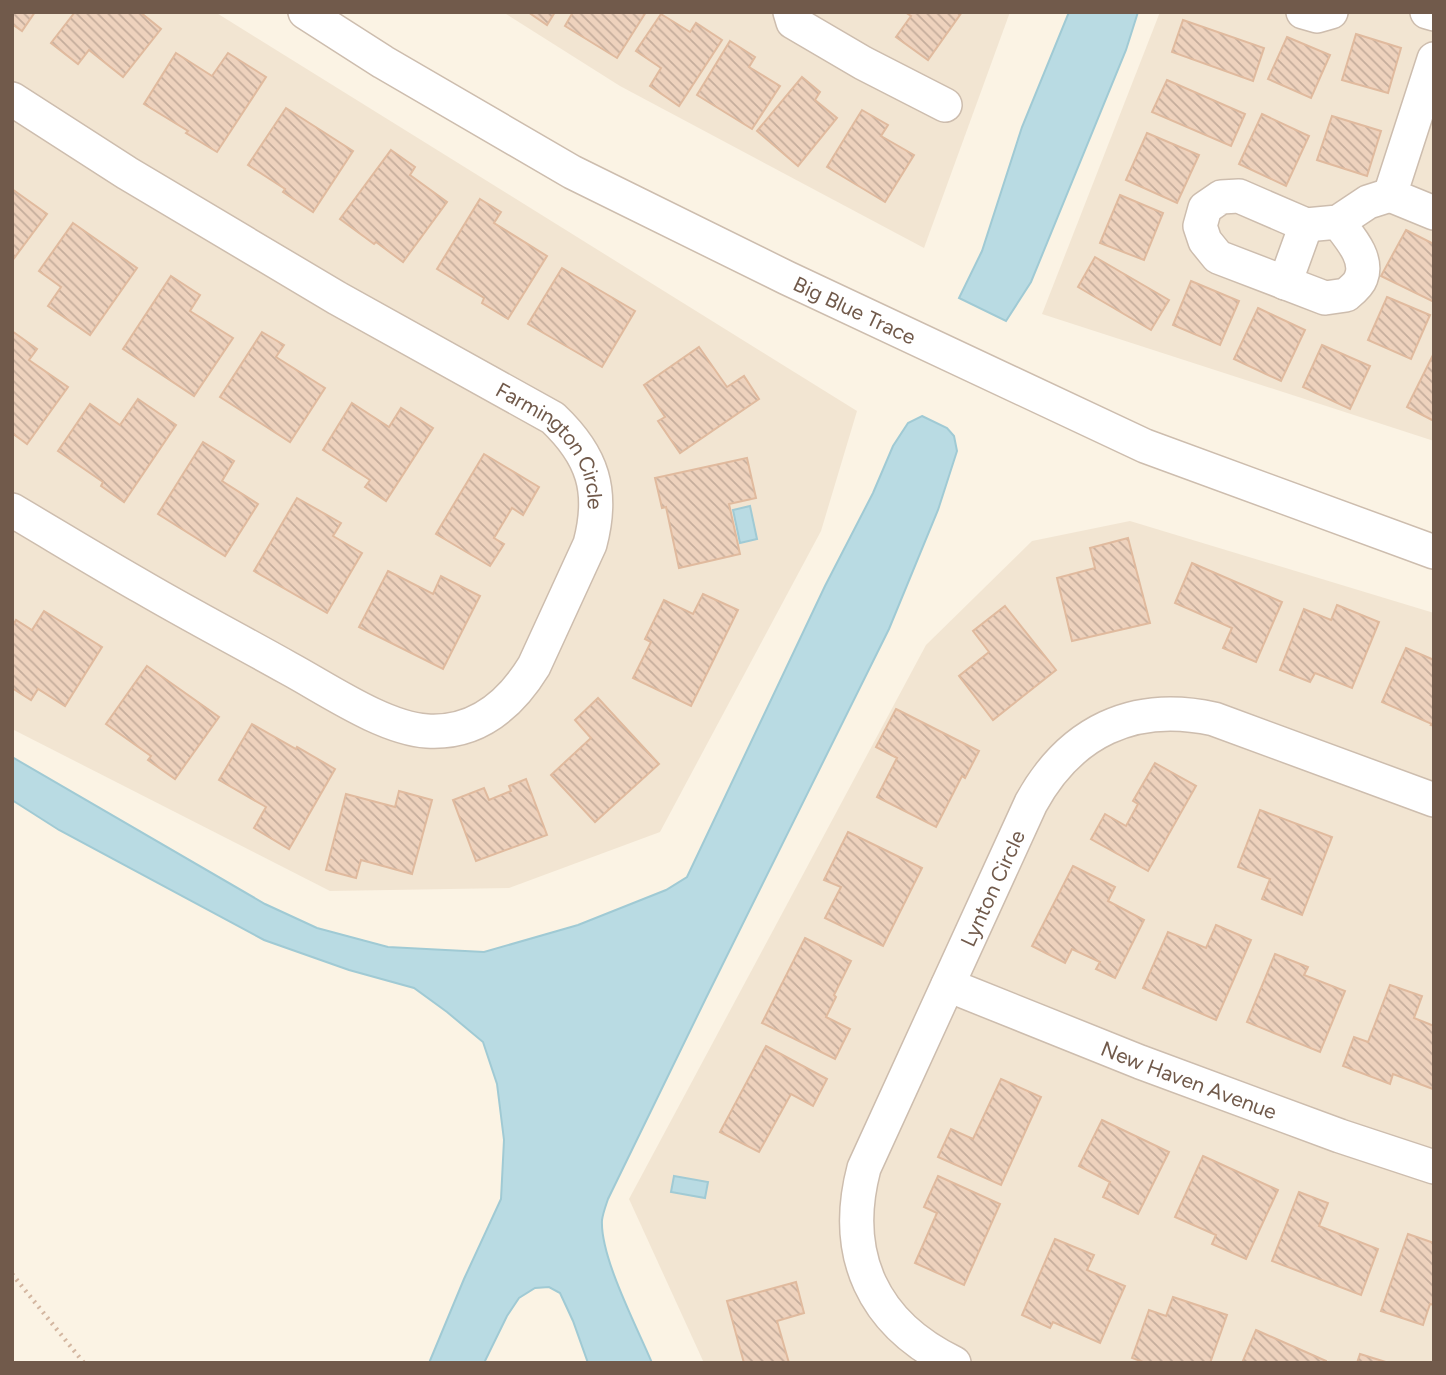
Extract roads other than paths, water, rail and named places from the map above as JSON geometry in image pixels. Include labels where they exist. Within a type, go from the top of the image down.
[{"type":"street","name":"Big Blue Trace","points":[[305,12],[383,62],[572,172],[799,284],[1145,446],[1434,552]]},
{"type":"street","points":[[790,12],[793,22],[863,63],[945,105]]},
{"type":"street","points":[[1303,12],[1317,16],[1331,12]]},
{"type":"street","points":[[1427,12],[1434,14]]},
{"type":"street","points":[[1390,195],[1434,59]]},
{"type":"street","name":"Farmington Circle","points":[[12,99],[127,173],[325,291],[553,418],[568,432],[589,466],[596,505],[590,544],[534,666],[523,684],[510,700],[486,718],[448,730],[429,731],[390,722],[354,704],[145,589],[12,510]]},
{"type":"street","points":[[1285,283],[1322,223],[1390,195],[1434,213]]},
{"type":"street","points":[[1240,196],[1322,223],[1357,249],[1362,265],[1361,279],[1346,295],[1325,298],[1285,283],[1218,257],[1205,241],[1200,226],[1206,208],[1221,197],[1240,196]]},
{"type":"street","name":"Lynton Circle","points":[[954,1363],[935,1354],[904,1331],[879,1300],[863,1265],[858,1245],[856,1206],[864,1168],[1042,784],[1054,768],[1067,754],[1099,731],[1155,714],[1194,715],[1213,719],[1434,800]]},
{"type":"street","name":"New Haven Avenue","points":[[947,985],[1140,1062],[1340,1136],[1434,1167]]},
{"type":"water","points":[[1069,12],[1138,12],[1126,50],[1031,282],[1006,321],[959,298],[982,251],[1022,127]]},
{"type":"water","points":[[922,416],[947,428],[954,436],[957,451],[938,510],[889,629],[706,998],[604,1212],[603,1235],[613,1272],[652,1363],[588,1363],[560,1293],[549,1287],[535,1288],[519,1298],[484,1363],[429,1363],[501,1199],[504,1140],[497,1084],[483,1042],[414,988],[349,970],[264,940],[59,830],[12,800],[12,757],[265,904],[317,928],[388,947],[484,952],[578,925],[666,890],[687,877],[825,586],[873,493],[893,446],[908,423]]},
{"type":"water","points":[[750,506],[757,539],[740,543],[733,510]]},
{"type":"water","points":[[674,1176],[708,1182],[705,1198],[671,1192]]}]
